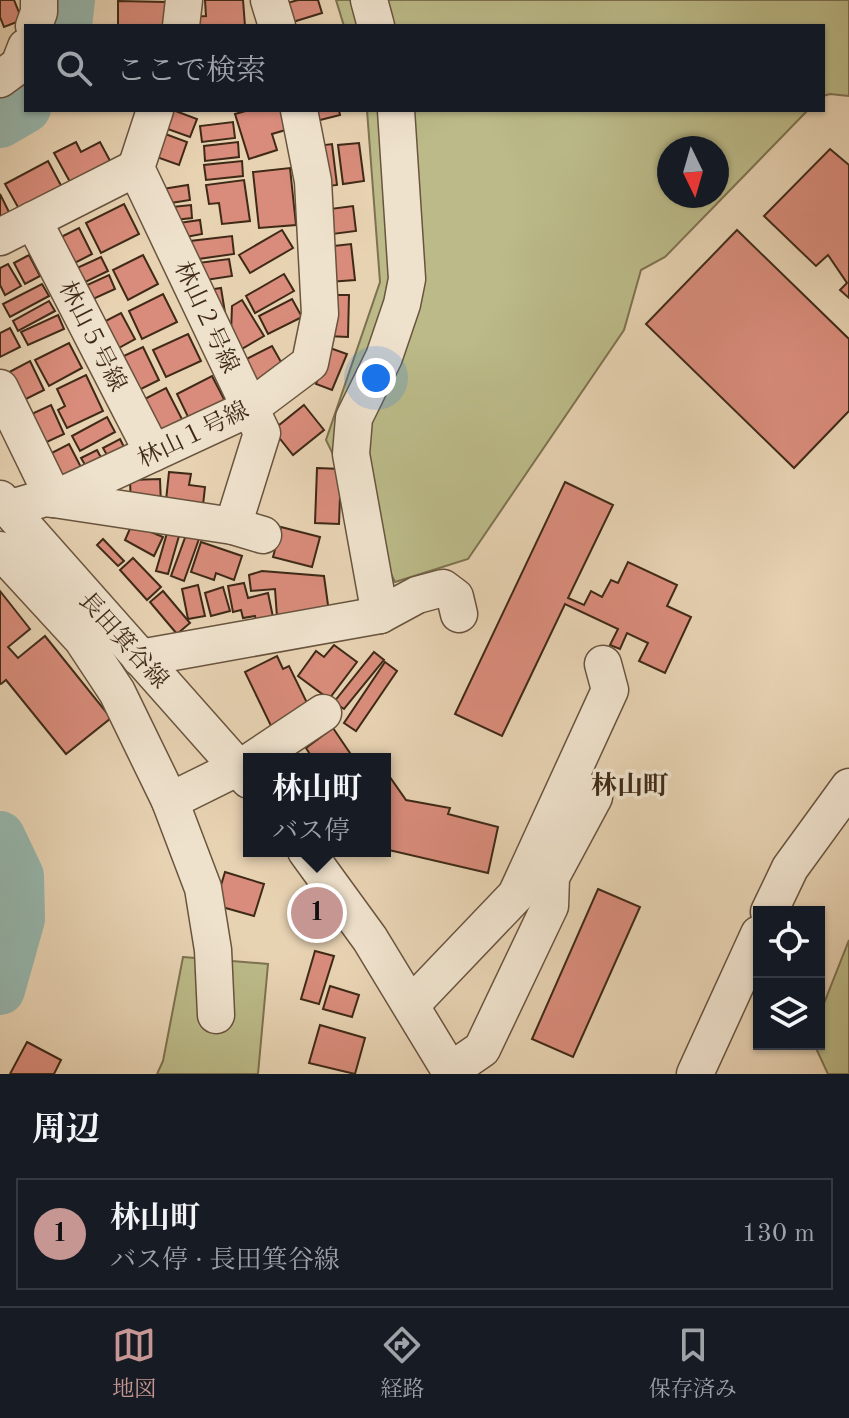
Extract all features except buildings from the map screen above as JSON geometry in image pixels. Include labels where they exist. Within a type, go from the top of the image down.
[{"type":"street","points":[[35,24],[39,0]]},
{"type":"street","points":[[181,24],[184,0]]},
{"type":"street","points":[[269,0],[276,24]]},
{"type":"street","points":[[369,0],[375,24]]},
{"type":"street","points":[[0,79],[19,65],[24,52]]},
{"type":"street","points":[[0,237],[136,168],[154,112]]},
{"type":"street","name":"林山１号線","points":[[4,504],[54,499],[250,408],[310,363],[320,314],[313,181],[299,112]]},
{"type":"street","points":[[380,615],[351,454],[354,418],[384,357],[407,279],[396,112]]},
{"type":"street","name":"林山２号線","points":[[54,499],[248,531],[262,433],[136,168]]},
{"type":"street","name":"林山５号線","points":[[33,220],[153,453]]},
{"type":"street","points":[[0,388],[54,499]]},
{"type":"street","name":"長田箕谷線","points":[[4,504],[140,658],[243,762]]},
{"type":"street","points":[[0,550],[91,652],[117,692],[170,801],[203,888],[213,950],[216,1015]]},
{"type":"street","points":[[140,658],[380,615],[417,595],[443,588],[455,597],[459,614]]},
{"type":"street","points":[[411,1005],[516,895],[610,690],[603,664]]},
{"type":"street","points":[[267,753],[323,713]]},
{"type":"street","points":[[170,801],[243,769]]},
{"type":"street","points":[[772,906],[790,868],[849,787]]},
{"type":"street","points":[[310,857],[370,939],[452,1073],[482,1049],[550,906],[551,877],[594,797]]},
{"type":"street","points":[[695,1074],[753,947]]},
{"type":"shaded area","points":[[336,0],[849,0],[849,96],[825,95],[825,24],[343,24]]},
{"type":"shaded area","points":[[367,112],[806,112],[729,191],[729,136],[657,136],[657,208],[713,208],[665,257],[641,270],[624,330],[468,559],[395,582],[326,440],[380,282]]},
{"type":"shaded area","points":[[849,940],[849,1074],[828,1074],[817,1050],[825,1050],[825,1001]]},
{"type":"shaded area","points":[[183,957],[268,964],[258,1074],[157,1074],[163,1061]]},
{"type":"waterway","points":[[67,24],[70,0]]},
{"type":"waterway","points":[[0,123],[24,109]]},
{"type":"waterway","points":[[0,836],[19,876],[20,919],[0,990]]},
{"type":"place","name":"林山町","points":[[317,913]]},
{"type":"district","name":"林山町","points":[[630,785]]}]
